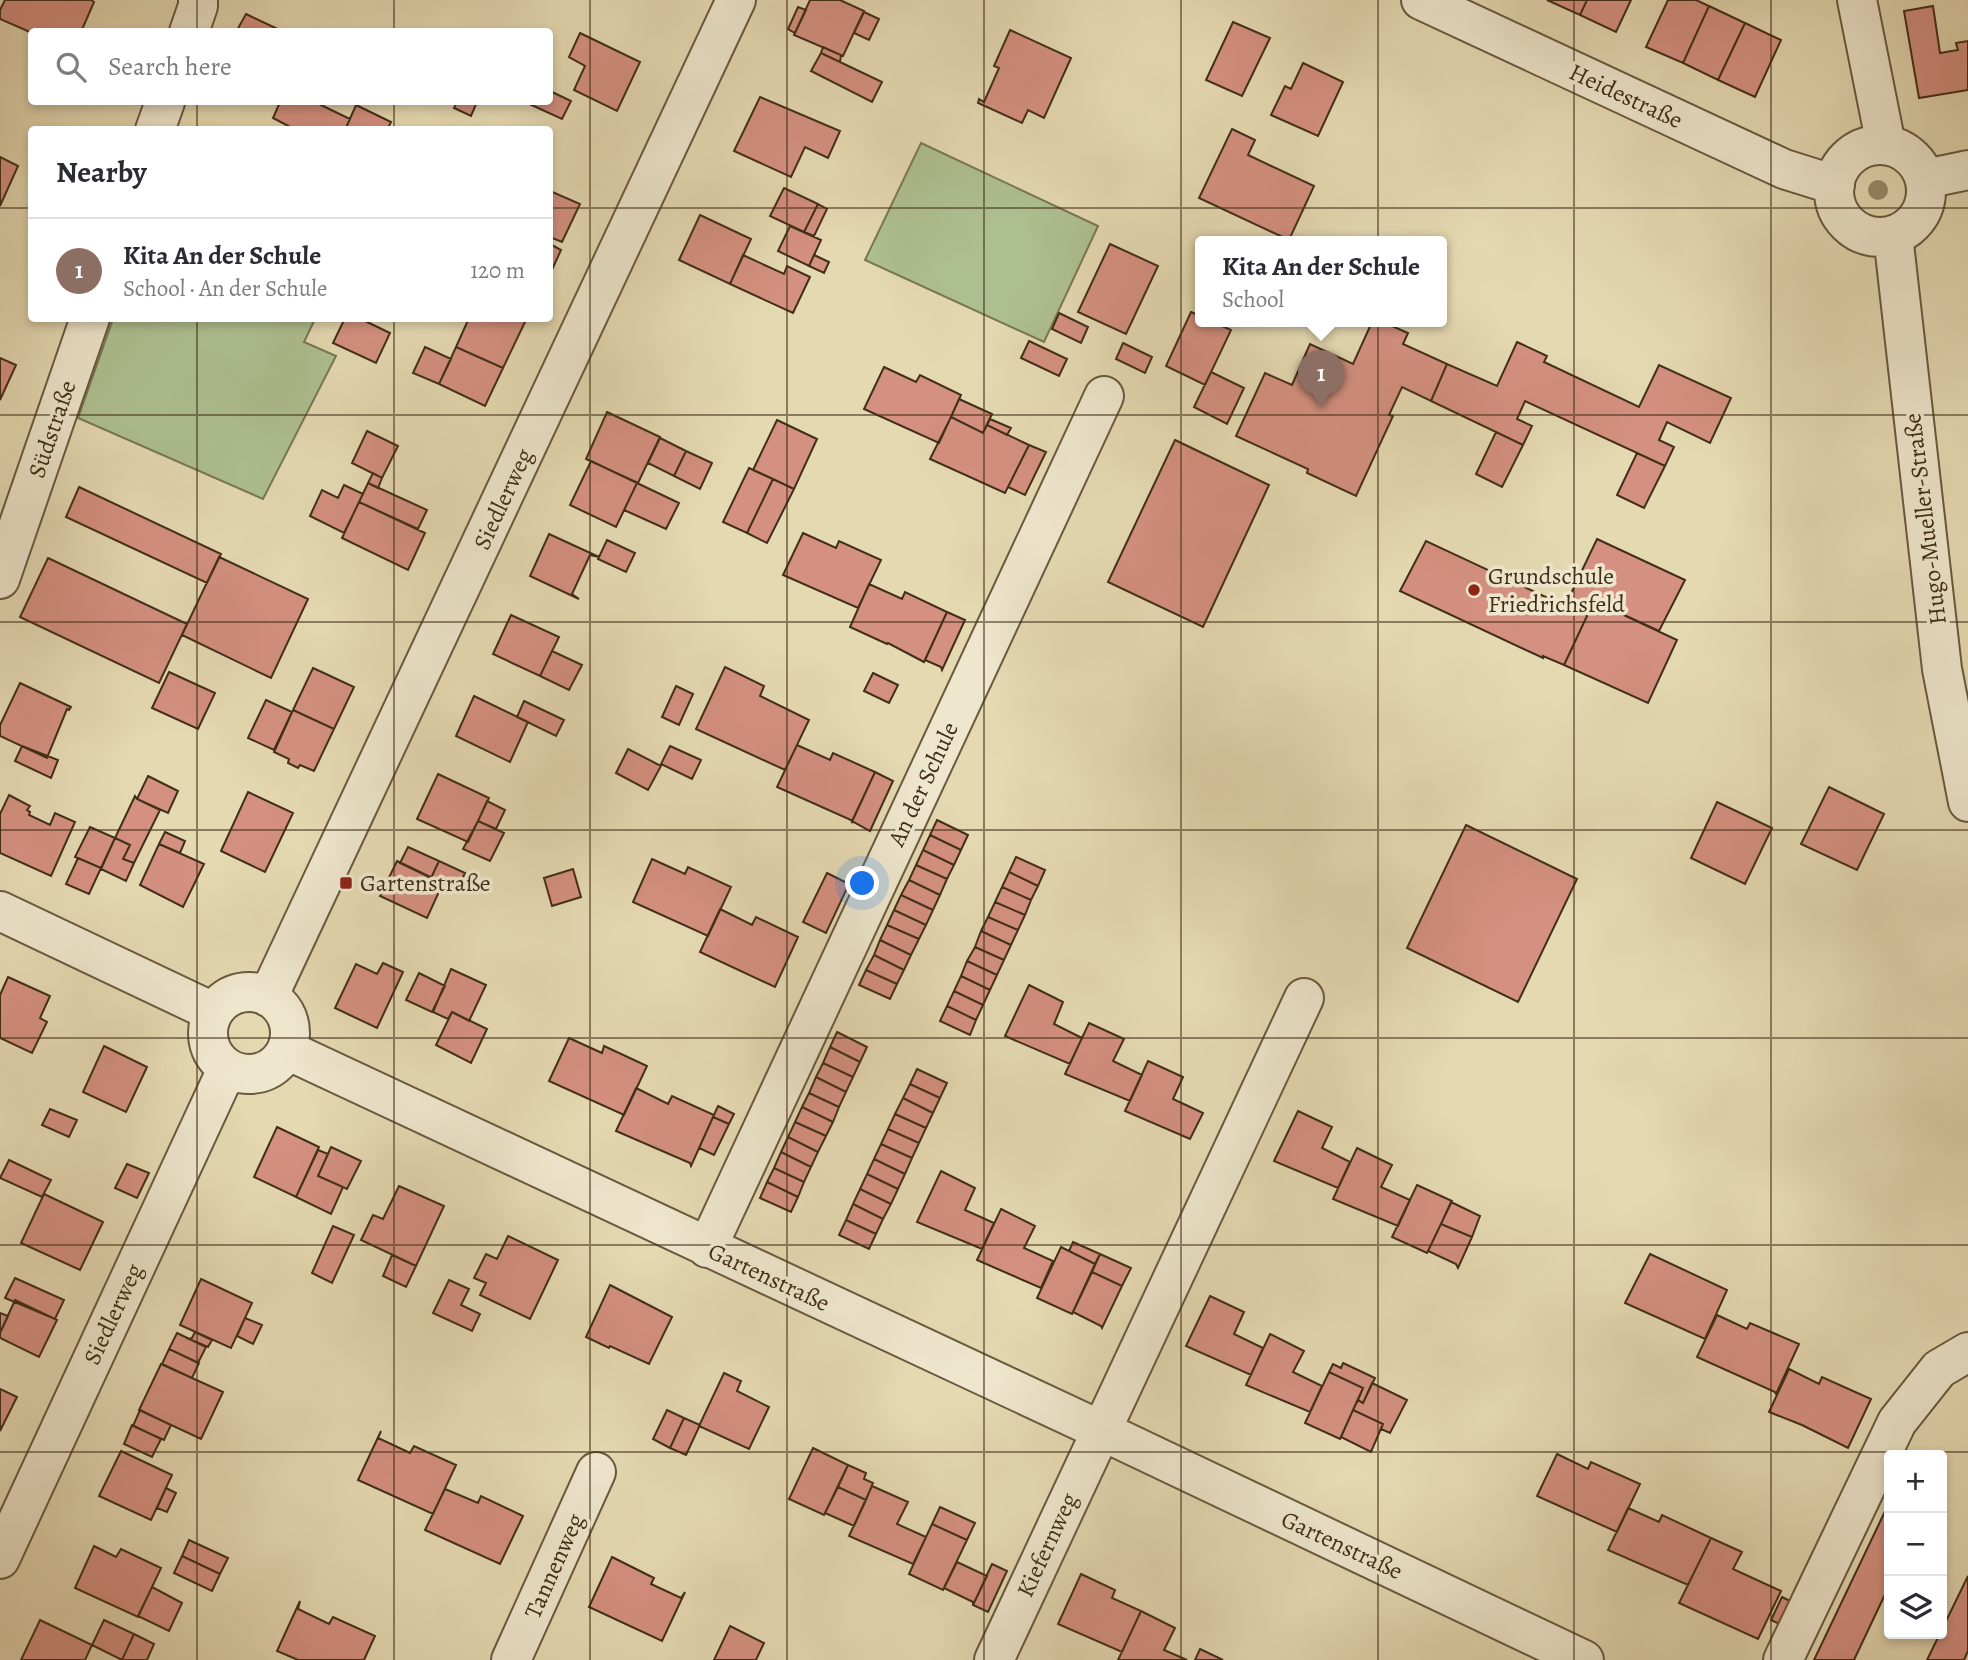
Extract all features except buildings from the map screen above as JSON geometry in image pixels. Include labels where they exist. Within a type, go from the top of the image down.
[{"type":"street","points":[[190,28],[198,0]]},
{"type":"street","name":"Siedlerweg","points":[[268,997],[736,0]]},
{"type":"street","name":"Heidestraße","points":[[1421,0],[1784,169],[1835,185]]},
{"type":"street","points":[[1857,0],[1886,145]]},
{"type":"street","points":[[156,126],[164,105]]},
{"type":"street","points":[[1886,145],[1911,156],[1920,166],[1925,179],[1926,194],[1923,208],[1916,220],[1906,229],[1893,235],[1877,237],[1850,225],[1840,214],[1835,200],[1835,185],[1838,172],[1847,159],[1865,148],[1886,145]]},
{"type":"street","points":[[1925,179],[1968,170]]},
{"type":"street","name":"Hugo-Mueller-Straße","points":[[1893,235],[1942,669],[1968,802]]},
{"type":"street","name":"Südstraße","points":[[0,579],[89,322]]},
{"type":"street","name":"An der Schule","points":[[707,1248],[1104,396]]},
{"type":"street","points":[[0,911],[213,1012]]},
{"type":"street","points":[[248,992],[268,997],[284,1011],[290,1030],[286,1050],[272,1068],[250,1075],[227,1069],[212,1053],[207,1032],[213,1012],[228,998],[248,992]]},
{"type":"street","points":[[1100,1430],[1304,998]]},
{"type":"street","name":"Gartenstraße","points":[[286,1050],[1100,1430],[1584,1660]]},
{"type":"street","name":"Siedlerweg","points":[[0,1559],[227,1069]]},
{"type":"street","points":[[1783,1660],[1897,1422],[1938,1369],[1968,1352]]},
{"type":"street","name":"Kiefernweg","points":[[994,1660],[1100,1430]]},
{"type":"street","name":"Tannenweg","points":[[511,1660],[597,1472]]},
{"type":"green space","points":[[921,143],[1098,226],[1044,342],[865,260]]},
{"type":"green space","points":[[112,322],[314,322],[304,342],[336,356],[263,499],[78,418]]},
{"type":"place","name":"Kita An der Schule","points":[[1321,408]]},
{"type":"place","name":"Grundschule Friedrichsfeld","points":[[1474,590]]},
{"type":"place","name":"Gartenstraße","points":[[346,883]]}]
